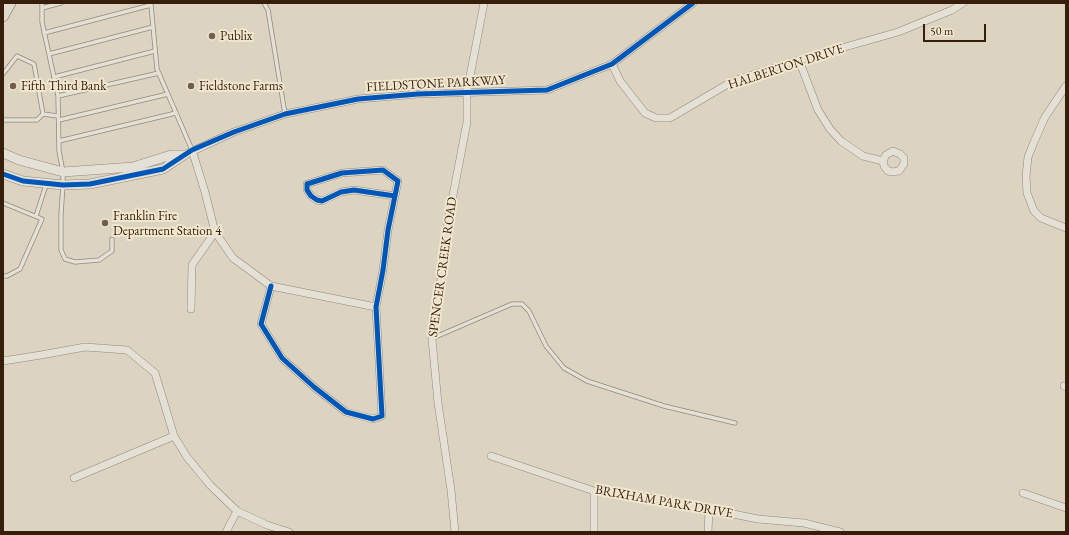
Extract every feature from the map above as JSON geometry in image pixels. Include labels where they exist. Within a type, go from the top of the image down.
[{"type":"main road","points":[[3,16],[10,3]]},
{"type":"street","name":"SPENCER CREEK ROAD","points":[[455,532],[451,490],[438,403],[432,339],[447,227],[467,122],[468,92],[484,3]]},
{"type":"street","name":"FIELDSTONE PARKWAY","points":[[3,174],[23,181],[47,184],[90,184],[163,169],[188,152],[234,132],[285,114],[358,99],[418,94],[547,90],[612,64],[693,3]]},
{"type":"street","name":"HALBERTON DRIVE","points":[[612,64],[620,81],[645,113],[656,118],[670,118],[733,81],[799,60],[898,32],[952,10],[963,3]]},
{"type":"street","points":[[799,60],[818,110],[830,129],[841,142],[863,156],[883,161]]},
{"type":"street","points":[[1066,86],[1045,117],[1028,157],[1026,176],[1027,193],[1034,211],[1042,218],[1066,228]]},
{"type":"street","name":"FIELDSTONE PARKWAY","points":[[3,153],[18,160],[63,172],[133,167],[171,155],[188,152]]},
{"type":"street","points":[[188,152],[205,192],[215,232],[232,258],[271,286],[376,306]]},
{"type":"street","points":[[271,286],[261,324],[282,358],[314,387],[346,412],[373,419],[382,416],[376,306],[398,181],[383,170],[342,173],[307,184],[307,190],[316,200],[322,200],[341,192],[354,190],[395,196]]},
{"type":"street","points":[[191,309],[192,265],[215,232]]},
{"type":"street","points":[[3,361],[85,347],[127,350],[155,374],[174,436],[187,457],[210,485],[237,511],[289,532]]},
{"type":"street","points":[[74,478],[174,436]]},
{"type":"street","name":"BRIXHAM PARK DRIVE","points":[[492,456],[594,491],[658,499],[758,519],[804,523],[840,532]]},
{"type":"street","points":[[594,491],[594,532]]},
{"type":"street","points":[[1023,493],[1066,508]]},
{"type":"street","points":[[708,532],[709,509]]},
{"type":"street","points":[[226,532],[237,511]]},
{"type":"lane","points":[[42,3],[42,22],[58,96],[59,142],[63,172],[61,250],[65,259],[75,262],[99,260],[112,251],[112,239]]},
{"type":"lane","points":[[42,8],[61,3]]},
{"type":"lane","points":[[264,3],[268,10],[285,114]]},
{"type":"lane","points":[[44,33],[151,4],[157,68],[176,113],[188,152]]},
{"type":"lane","points":[[49,54],[153,28]]},
{"type":"lane","points":[[54,77],[155,51]]},
{"type":"lane","points":[[3,74],[16,56],[34,64],[43,114]]},
{"type":"lane","points":[[58,96],[159,73]]},
{"type":"lane","points":[[43,114],[58,118],[168,94]]},
{"type":"lane","points":[[59,142],[176,113]]},
{"type":"lane","points":[[3,120],[37,120],[43,114]]},
{"type":"lane","points":[[36,216],[47,184]]},
{"type":"lane","points":[[3,203],[42,219],[20,269],[7,276],[3,276]]},
{"type":"lane","points":[[432,339],[512,304],[522,304],[529,311],[550,352],[564,368],[587,382],[664,406],[735,423]]},
{"type":"cycle path","points":[[3,174],[23,181],[63,185],[90,184],[163,169],[192,150],[234,132],[285,114],[358,99],[418,94],[547,90],[612,64],[693,3]]},
{"type":"cycle path","points":[[271,286],[261,324],[282,358],[314,387],[346,412],[373,419],[382,416],[376,307],[383,270],[388,230],[398,181],[383,170],[342,173],[307,184],[307,190],[311,196],[322,201],[341,192],[354,190],[395,196]]},
{"type":"place","name":"Publix","points":[[212,36]]},
{"type":"place","name":"Fifth Third Bank","points":[[13,86]]},
{"type":"place","name":"Fieldstone Farms","points":[[191,86]]},
{"type":"place","name":"Franklin Fire Department Station 4","points":[[105,223]]}]
